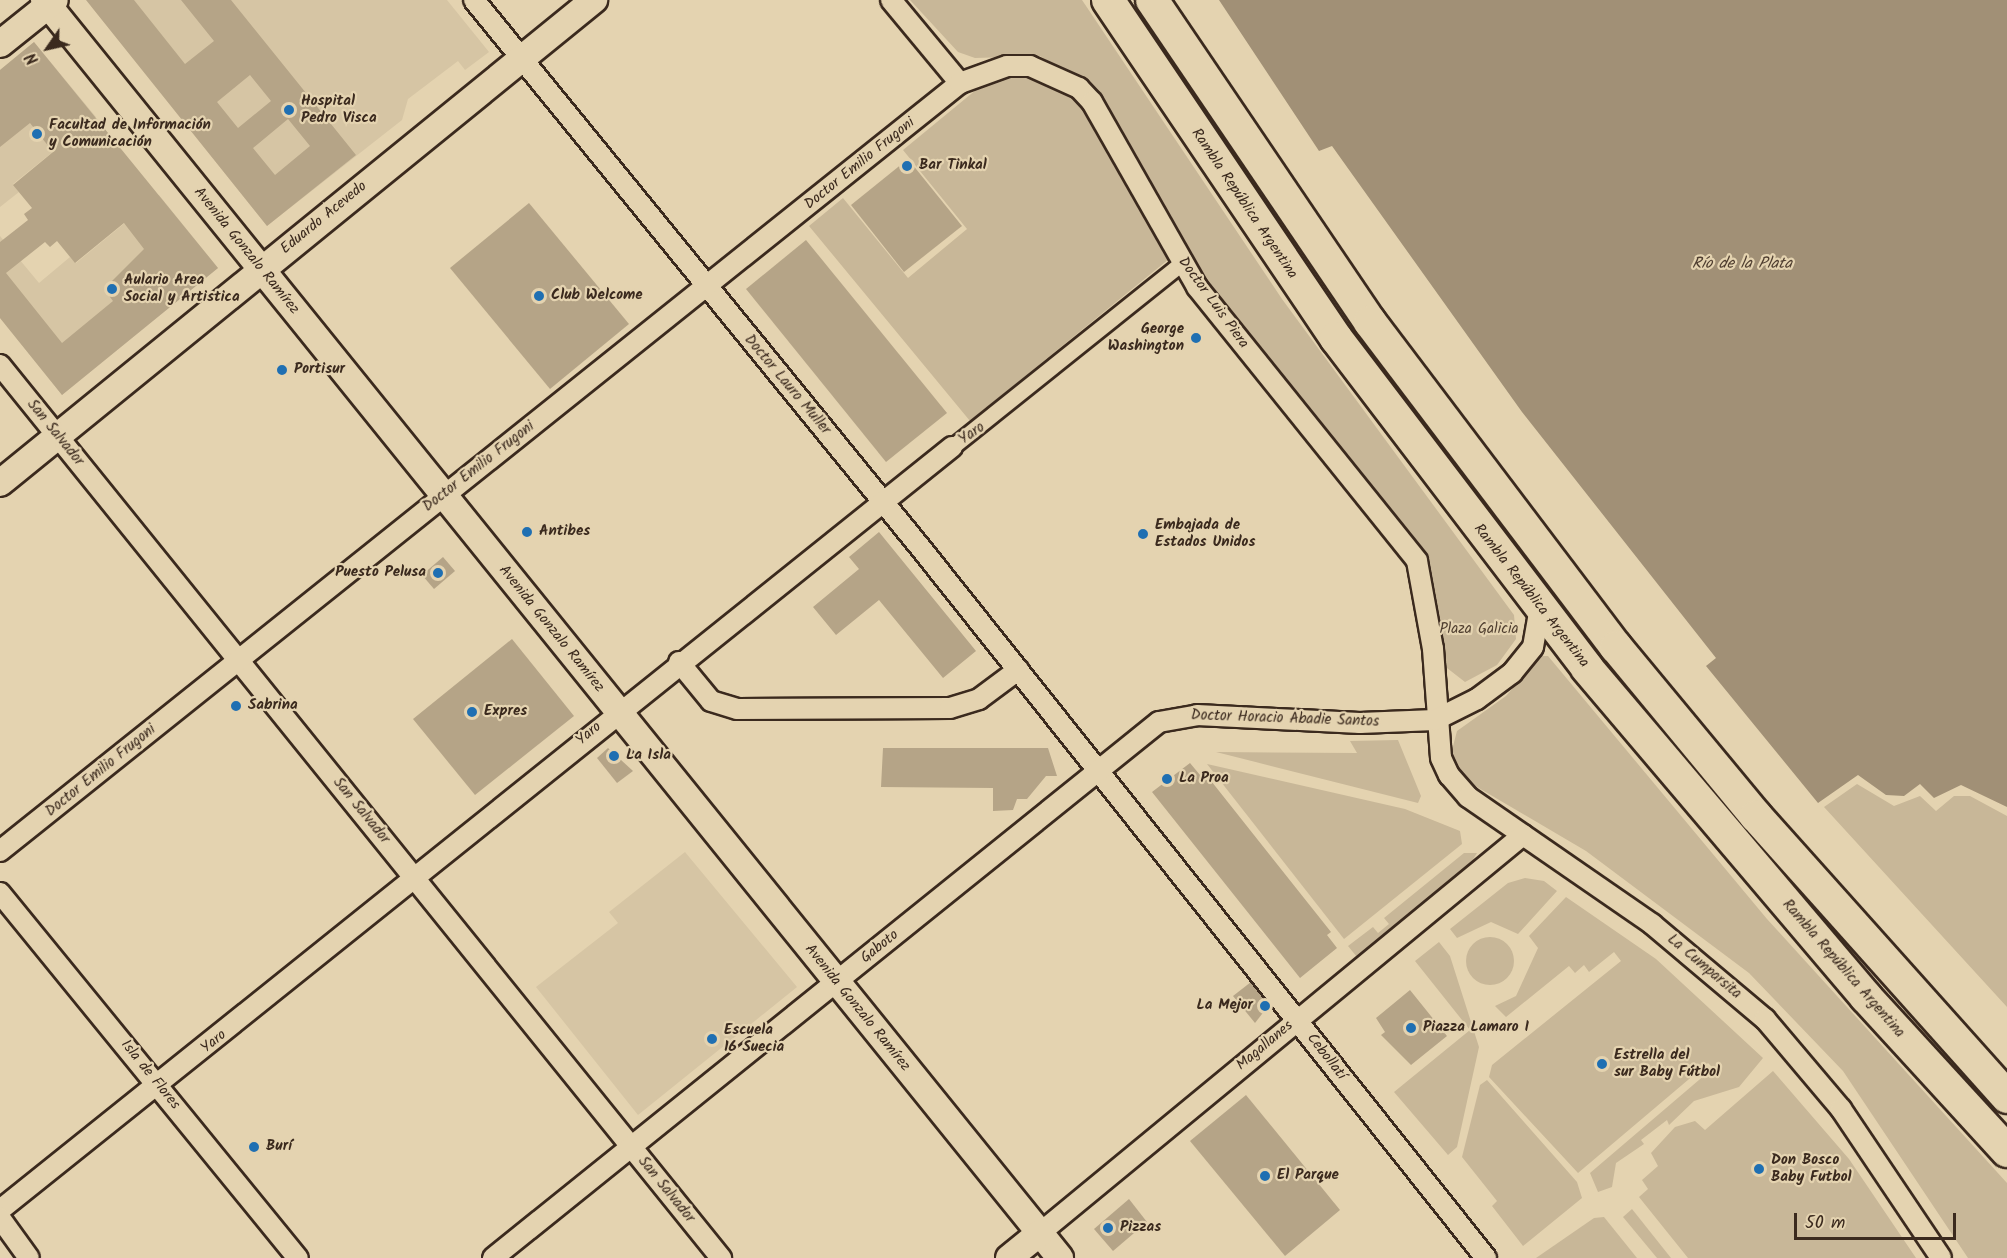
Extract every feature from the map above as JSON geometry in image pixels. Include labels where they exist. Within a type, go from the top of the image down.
[{"type":"main road","name":"Rambla República Argentina","points":[[1108,0],[1336,338],[1540,608],[1743,856],[2007,1151]]},
{"type":"main road","points":[[1152,0],[1370,322],[1616,647],[1756,816],[2007,1097]]},
{"type":"street","name":"Doctor Lauro Muller","points":[[474,0],[882,500],[1098,772]]},
{"type":"street","name":"Eduardo Acevedo","points":[[0,483],[260,268],[594,0]]},
{"type":"street","points":[[891,0],[960,83]]},
{"type":"street","points":[[0,44],[49,2]]},
{"type":"street","name":"Avenida Gonzalo Ramírez","points":[[49,2],[442,495],[1060,1258]]},
{"type":"street","name":"Doctor Luis Piera","points":[[960,83],[1007,66],[1030,66],[1079,87],[1111,131],[1182,263],[1417,561],[1433,649],[1435,720]]},
{"type":"street","name":"Doctor Emilio Frugoni","points":[[0,851],[442,495],[707,288],[960,83]]},
{"type":"street","name":"Yaro","points":[[0,1209],[159,1086],[617,711],[1182,263]]},
{"type":"street","name":"San Salvador","points":[[0,365],[721,1258]]},
{"type":"street","name":"Doctor Horacio Abadie Santos","points":[[1098,772],[1159,722],[1179,716],[1360,723],[1435,720],[1478,699],[1512,673],[1533,647],[1540,608]]},
{"type":"street","points":[[679,663],[711,701],[737,709],[950,708],[979,699],[1018,670]]},
{"type":"street","name":"La Cumparsita","points":[[1435,720],[1449,775],[1468,797],[1652,924],[1765,1019],[1841,1110],[1941,1258]]},
{"type":"street","name":"Gaboto","points":[[493,1258],[1098,772]]},
{"type":"street","name":"Cebollatí","points":[[1098,772],[1486,1258]]},
{"type":"street","name":"Magallanes","points":[[1009,1258],[1523,835]]},
{"type":"street","name":"Isla de Flores","points":[[0,893],[298,1258]]},
{"type":"street","points":[[0,1218],[29,1258]]},
{"type":"shaded area","points":[[99,0],[447,0],[489,52],[465,70],[458,61],[408,99],[402,120],[267,226],[91,6]]},
{"type":"shaded area","name":"Facultad de Información y Comunicación","points":[[34,42],[96,117],[13,184],[19,192],[0,207],[0,70]]},
{"type":"shaded area","name":"Aulario Area Social y Artistica","points":[[159,195],[218,268],[62,395],[0,318],[0,236],[39,283],[70,257],[76,263]]},
{"type":"shaded area","points":[[685,852],[797,987],[638,1115],[536,987],[618,923],[609,912]]},
{"type":"green space","name":"Plaza Galicia","points":[[910,0],[1082,0],[1282,299],[1514,615],[1516,639],[1497,665],[1465,682],[1447,668],[1435,591],[1421,548],[1195,268],[1091,86],[1040,56],[975,58],[958,52]]},
{"type":"green space","points":[[1020,72],[1070,89],[1085,108],[1169,259],[970,421],[809,226],[843,198],[908,278],[967,229],[903,150],[988,80]]},
{"type":"green space","points":[[1541,656],[1548,656],[1767,919],[2007,1183],[2007,1258],[1968,1258],[1843,1071],[1749,973],[1586,851],[1460,777],[1451,754],[1457,731],[1506,696]]},
{"type":"green space","points":[[1398,740],[1421,796],[1418,803],[1216,752],[1357,753],[1350,741]]},
{"type":"green space","points":[[1207,764],[1405,809],[1460,831],[1462,844],[1344,939]]},
{"type":"green space","points":[[1857,784],[1894,806],[1920,796],[1936,811],[1954,796],[1970,796],[2007,816],[2007,1007],[1824,807]]},
{"type":"green space","points":[[1464,853],[1477,853],[1467,869],[1357,957],[1348,946],[1373,927],[1378,933],[1389,924],[1384,918]]},
{"type":"green space","points":[[1525,878],[1544,881],[1557,891],[1518,934],[1491,922],[1457,938],[1450,929],[1508,883]]},
{"type":"green space","points":[[1566,897],[1656,959],[1763,1058],[1739,1087],[1694,1101],[1669,1125],[1667,1120],[1641,1140],[1644,1144],[1616,1163],[1612,1187],[1598,1192],[1590,1173],[1713,1068],[1708,1063],[1578,1173],[1489,1077],[1492,1065],[1621,961],[1614,952],[1589,972],[1584,965],[1575,973],[1569,966],[1506,1017],[1495,1006],[1516,996],[1538,948],[1529,936]]},
{"type":"green space","points":[[1485,937],[1495,937],[1507,944],[1514,956],[1514,966],[1507,978],[1495,985],[1485,985],[1470,974],[1466,966],[1466,956],[1477,941]]},
{"type":"green space","points":[[1439,942],[1450,956],[1479,1047],[1457,1147],[1448,1155],[1394,1092],[1470,1030],[1415,961]]},
{"type":"green space","points":[[1773,1071],[1849,1159],[1916,1258],[1688,1258],[1639,1197],[1648,1189],[1642,1180],[1658,1166],[1651,1153],[1675,1127],[1695,1121],[1705,1130]]},
{"type":"green space","points":[[1487,1080],[1577,1182],[1582,1198],[1523,1246],[1492,1206],[1497,1201],[1462,1157],[1480,1085]]},
{"type":"green space","points":[[1632,1209],[1671,1258],[1657,1258],[1623,1217]]},
{"type":"green space","points":[[1604,1217],[1637,1258],[1536,1258],[1594,1218]]},
{"type":"water","name":"Río de la Plata","points":[[1219,0],[2007,0],[2007,807],[1961,785],[1934,798],[1920,784],[1904,796],[1886,795],[1858,775],[1818,803],[1706,666],[1716,658],[1522,412],[1332,146],[1319,151]]},
{"type":"building","name":"Hospital Pedro Visca","points":[[86,0],[134,0],[185,64],[214,41],[181,0],[231,0],[356,155],[267,226]],"holes":[[[250,75],[271,101],[238,128],[217,102]],[[288,119],[310,146],[275,175],[253,148]]]},
{"type":"building","points":[[34,42],[218,268],[62,395],[0,318],[0,242],[28,220],[24,214],[32,208],[13,185],[53,152],[30,123],[0,147],[0,70]],"holes":[[[124,223],[144,249],[104,289],[113,301],[62,343],[6,273],[45,242],[50,247],[57,241],[75,263]]]},
{"type":"building","points":[[908,159],[962,226],[904,272],[851,205]]},
{"type":"building","name":"Club Welcome","points":[[529,203],[629,324],[550,389],[450,268]]},
{"type":"building","points":[[806,240],[947,413],[886,462],[746,289]]},
{"type":"building","points":[[879,532],[976,651],[943,678],[879,600],[836,635],[813,607],[859,569],[849,557]]},
{"type":"building","name":"Puesto Pelusa","points":[[443,557],[455,571],[434,589],[422,575]]},
{"type":"building","name":"Expres","points":[[512,639],[574,716],[475,795],[413,719]]},
{"type":"building","points":[[608,748],[633,771],[617,783],[597,758]]},
{"type":"building","points":[[883,748],[1048,748],[1057,776],[1046,776],[1027,799],[1017,799],[1013,810],[993,811],[993,788],[881,787]]},
{"type":"building","points":[[1190,763],[1200,775],[1204,772],[1331,932],[1327,935],[1337,948],[1300,978],[1152,792]]},
{"type":"building","points":[[1251,982],[1269,1005],[1255,1023],[1233,996]]},
{"type":"building","name":"Piazza Lamaro I","points":[[1410,990],[1447,1036],[1411,1065],[1381,1035],[1385,1032],[1376,1018]]},
{"type":"building","name":"El Parque","points":[[1246,1095],[1340,1210],[1285,1256],[1190,1141]]},
{"type":"building","points":[[1129,1199],[1147,1222],[1113,1251],[1094,1229]]},
{"type":"place","name":"Hospital Pedro Visca","points":[[289,110]]},
{"type":"place","name":"Facultad de Información y Comunicación","points":[[37,134]]},
{"type":"place","name":"Bar Tinkal","points":[[907,166]]},
{"type":"place","name":"Aulario Area Social y Artistica","points":[[112,289]]},
{"type":"place","name":"Club Welcome","points":[[539,296]]},
{"type":"place","name":"George Washington","points":[[1196,338]]},
{"type":"place","name":"Portisur","points":[[282,370]]},
{"type":"place","name":"Antibes","points":[[527,532]]},
{"type":"place","name":"Embajada de Estados Unidos","points":[[1143,534]]},
{"type":"place","name":"Puesto Pelusa","points":[[438,573]]},
{"type":"place","name":"Sabrina","points":[[236,706]]},
{"type":"place","name":"Expres","points":[[472,712]]},
{"type":"place","name":"La Isla","points":[[614,756]]},
{"type":"place","name":"La Proa","points":[[1167,779]]},
{"type":"place","name":"La Mejor","points":[[1265,1006]]},
{"type":"place","name":"Piazza Lamaro I","points":[[1411,1028]]},
{"type":"place","name":"Escuela 16 Suecia","points":[[712,1039]]},
{"type":"place","name":"Estrella del sur Baby Fútbol","points":[[1602,1064]]},
{"type":"place","name":"Burí","points":[[254,1147]]},
{"type":"place","name":"Don Bosco Baby Futbol","points":[[1759,1169]]},
{"type":"place","name":"El Parque","points":[[1265,1176]]},
{"type":"place","name":"Pizzas","points":[[1108,1228]]}]
